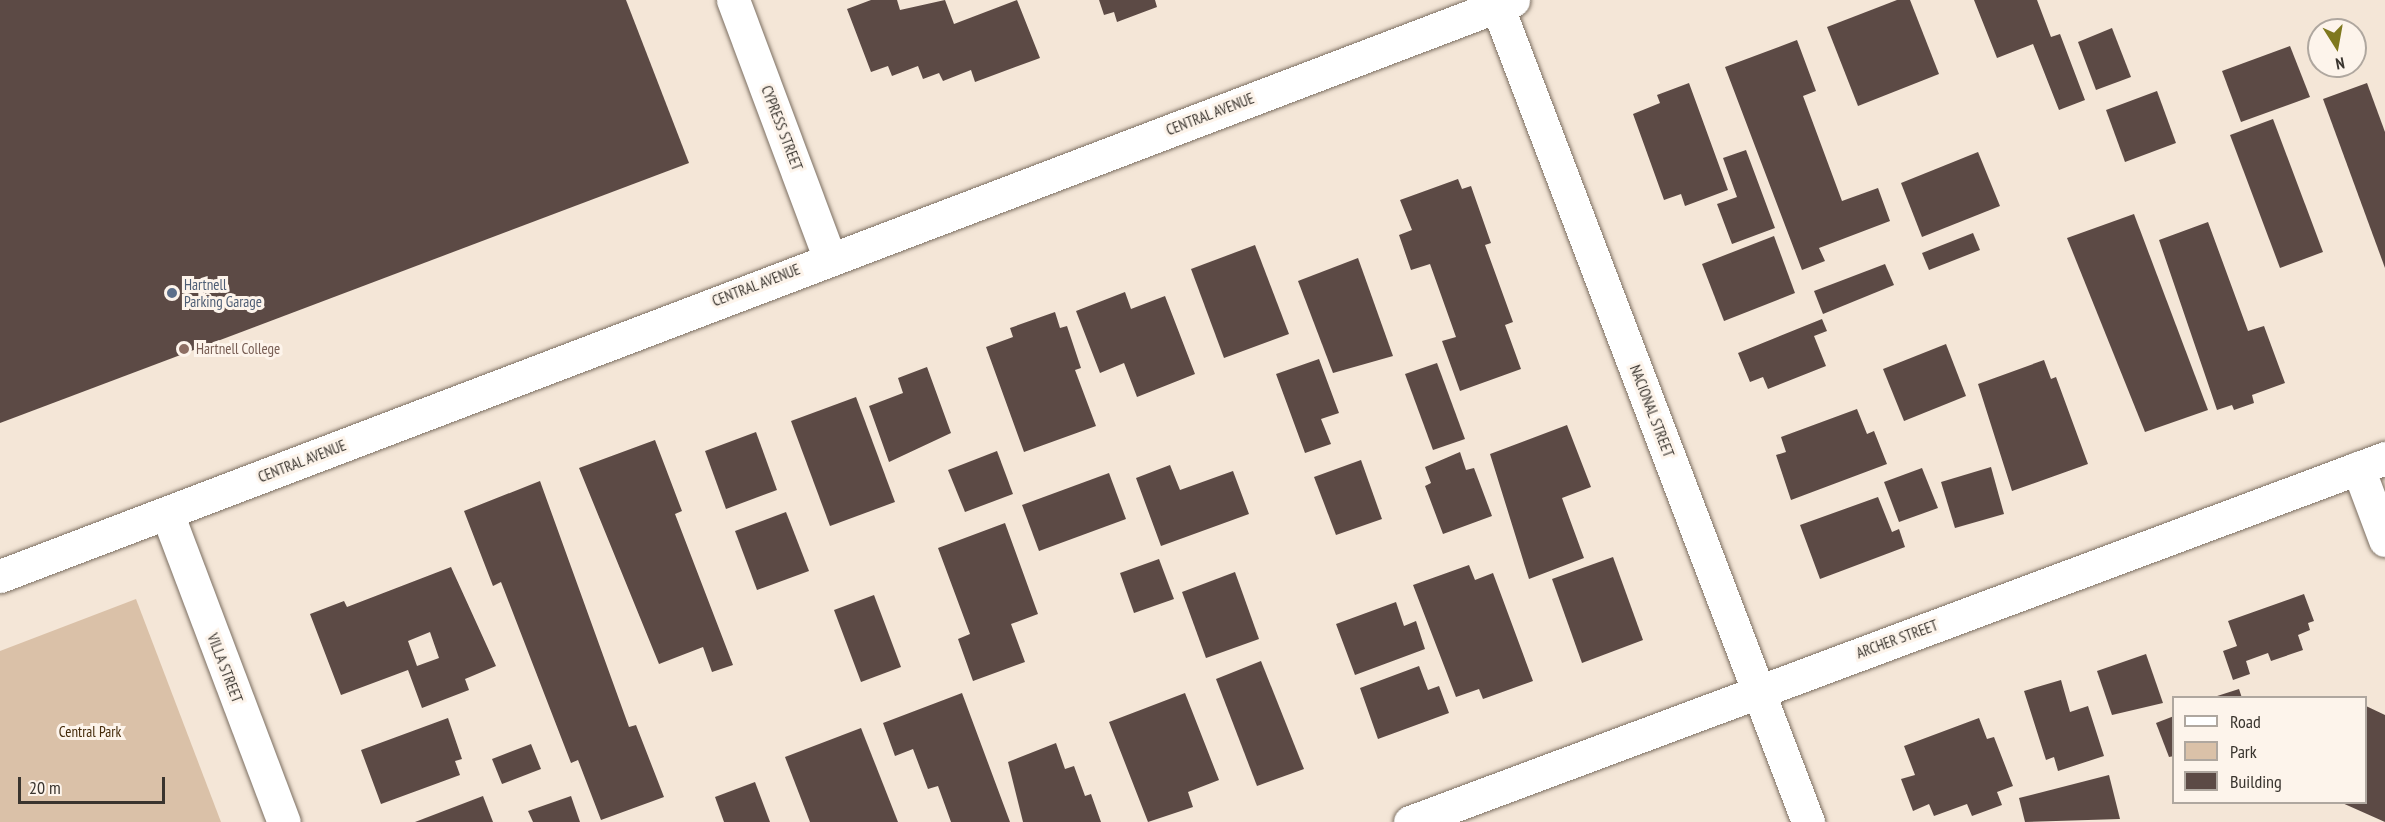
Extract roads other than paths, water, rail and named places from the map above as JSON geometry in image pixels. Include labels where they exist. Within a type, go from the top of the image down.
[{"type":"street","name":"CYPRESS STREET","points":[[733,0],[829,257]]},
{"type":"street","name":"CENTRAL AVENUE","points":[[0,576],[829,257],[1502,2]]},
{"type":"street","name":"NACIONAL STREET","points":[[1502,2],[1808,822]]},
{"type":"street","name":"ARCHER STREET","points":[[1410,822],[2372,463]]},
{"type":"street","points":[[2372,463],[2385,540]]},
{"type":"street","name":"VILLA STREET","points":[[167,513],[284,822]]},
{"type":"place","name":"Hartnell Parking Garage","points":[[172,293]]},
{"type":"place","name":"Hartnell College","points":[[184,349]]},
{"type":"park label","name":"Central Park","points":[[90,732]]}]
